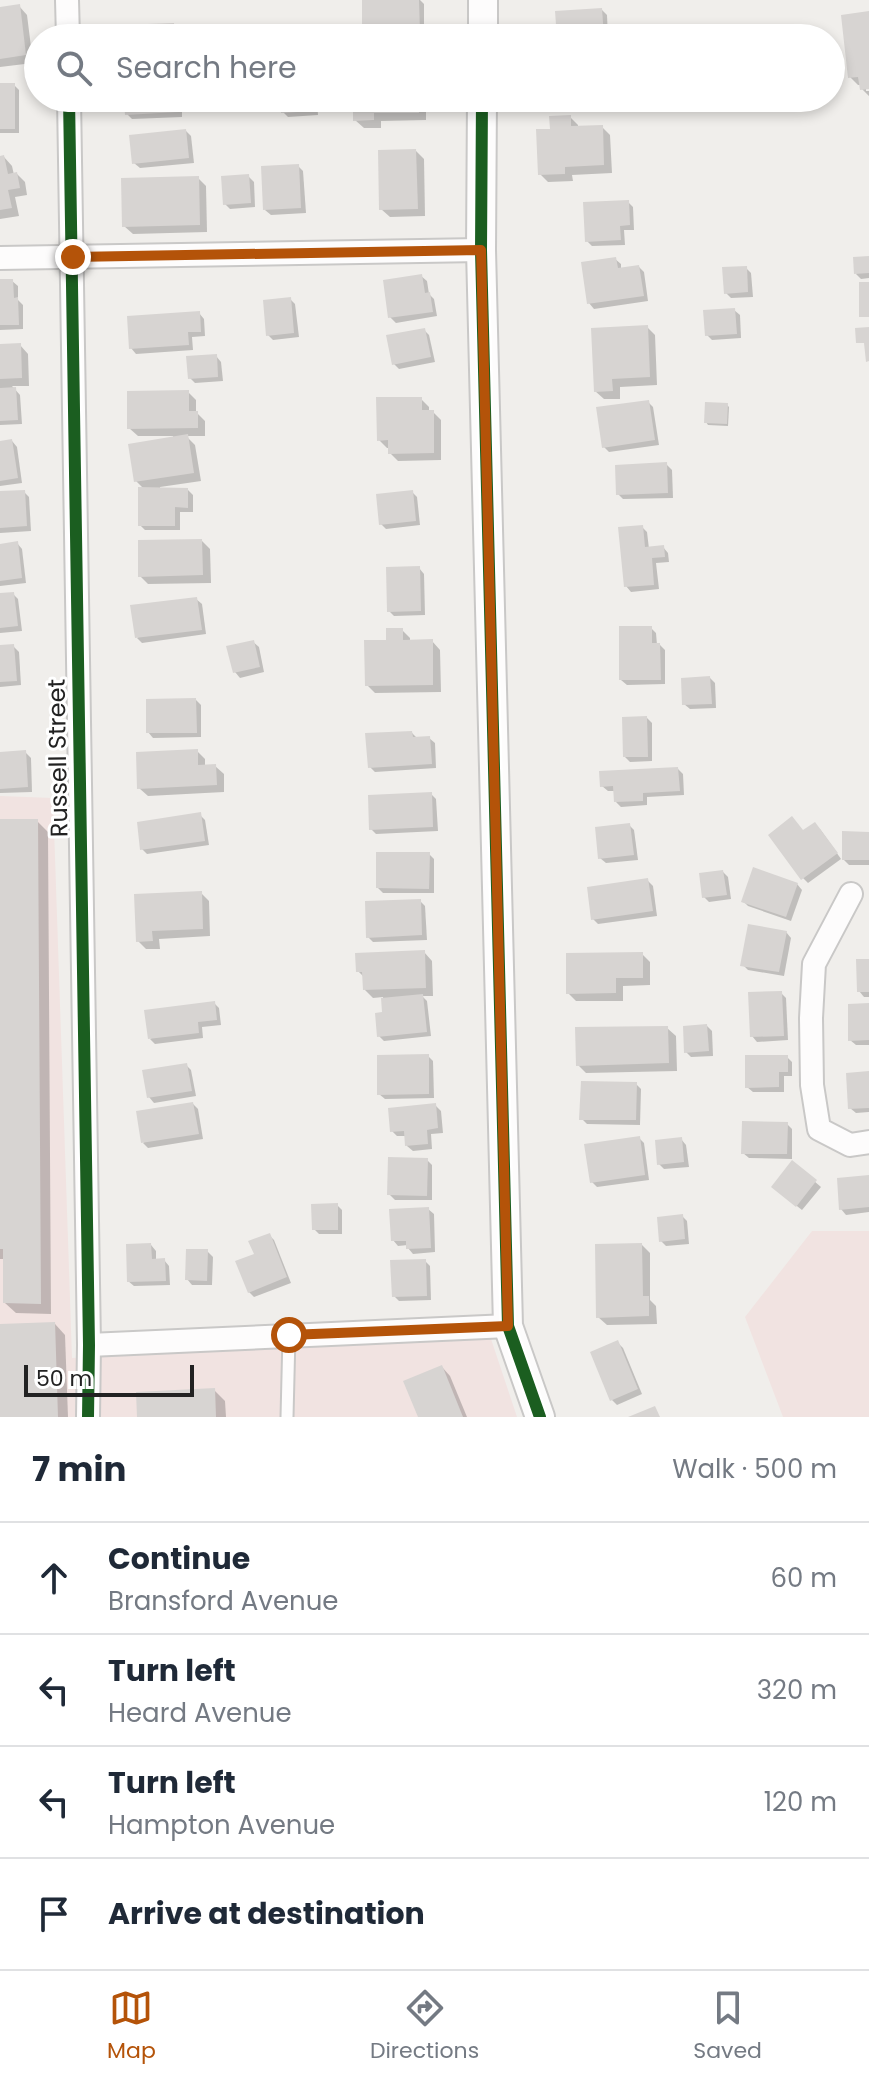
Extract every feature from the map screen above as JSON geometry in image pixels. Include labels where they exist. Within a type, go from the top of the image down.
[{"type":"street","points":[[67,0],[68,24]]},
{"type":"street","points":[[483,0],[483,24]]},
{"type":"street","name":"Russell Street","points":[[69,112],[88,1417]]},
{"type":"street","points":[[482,112],[481,250],[508,1326],[535,1414]]},
{"type":"street","points":[[0,258],[481,250]]},
{"type":"street","points":[[851,894],[814,964],[812,1085],[819,1129],[850,1145],[869,1142]]},
{"type":"street","points":[[89,1345],[508,1326]]},
{"type":"lane","points":[[287,1417],[289,1335]]},
{"type":"shaded area","points":[[0,796],[53,798],[72,1358],[491,1339],[517,1417],[0,1417]]},
{"type":"shaded area","points":[[812,1231],[869,1231],[869,1417],[783,1417],[745,1317]]},
{"type":"building","points":[[362,0],[419,0],[420,24],[362,24]]},
{"type":"building","points":[[20,4],[24,55],[0,59],[0,7]]},
{"type":"building","points":[[602,8],[603,24],[556,24],[555,11]]},
{"type":"building","points":[[869,11],[869,89],[860,90],[858,77],[848,78],[845,24],[842,24],[841,15]]},
{"type":"building","points":[[0,83],[15,83],[15,129],[0,129]]},
{"type":"building","points":[[125,112],[178,112],[125,115]]},
{"type":"building","points":[[353,112],[419,112],[374,113],[374,120],[353,121]]},
{"type":"building","points":[[571,115],[571,126],[603,125],[604,165],[565,167],[565,174],[538,175],[536,129],[550,129],[549,116]]},
{"type":"building","points":[[186,129],[189,158],[132,164],[129,135]]},
{"type":"building","points":[[416,149],[418,209],[379,210],[378,150]]},
{"type":"building","points":[[4,155],[8,174],[17,172],[20,188],[8,190],[12,208],[0,210],[0,156]]},
{"type":"building","points":[[299,164],[301,208],[263,210],[261,166]]},
{"type":"building","points":[[249,174],[251,203],[223,205],[221,176]]},
{"type":"building","points":[[199,176],[200,225],[122,227],[121,178]]},
{"type":"building","points":[[629,200],[630,225],[620,226],[621,240],[585,242],[583,202]]},
{"type":"building","points":[[869,256],[869,273],[854,274],[853,257]]},
{"type":"building","points":[[616,257],[618,268],[639,265],[644,296],[587,304],[581,262]]},
{"type":"building","points":[[747,266],[748,292],[724,294],[722,267]]},
{"type":"building","points":[[422,274],[425,293],[430,292],[433,312],[388,318],[383,280]]},
{"type":"building","points":[[0,279],[13,279],[14,298],[18,297],[19,325],[0,325]]},
{"type":"building","points":[[859,282],[869,282],[869,317],[859,317]]},
{"type":"building","points":[[291,297],[294,333],[266,336],[263,300]]},
{"type":"building","points":[[735,308],[737,334],[705,336],[703,310]]},
{"type":"building","points":[[200,311],[201,332],[188,332],[189,345],[129,349],[127,316]]},
{"type":"building","points":[[648,325],[650,377],[612,379],[613,391],[594,392],[591,328]]},
{"type":"building","points":[[869,327],[869,361],[866,362],[864,343],[856,343],[855,328]]},
{"type":"building","points":[[425,328],[431,357],[392,365],[386,335]]},
{"type":"building","points":[[21,343],[22,378],[0,379],[0,344]]},
{"type":"building","points":[[217,354],[218,377],[188,379],[186,356]]},
{"type":"building","points":[[16,387],[18,420],[0,421],[0,388]]},
{"type":"building","points":[[189,390],[189,411],[198,411],[198,428],[127,429],[127,391]]},
{"type":"building","points":[[376,397],[422,397],[422,410],[434,410],[434,453],[388,454],[388,440],[377,441]]},
{"type":"building","points":[[649,400],[655,440],[602,448],[596,407]]},
{"type":"building","points":[[705,402],[728,403],[727,424],[704,423]]},
{"type":"building","points":[[188,434],[194,473],[134,482],[128,444]]},
{"type":"building","points":[[12,439],[18,478],[0,481],[0,441]]},
{"type":"building","points":[[667,462],[668,493],[616,495],[615,465]]},
{"type":"building","points":[[138,487],[188,488],[188,508],[175,507],[175,526],[138,526]]},
{"type":"building","points":[[25,490],[27,526],[0,528],[0,491]]},
{"type":"building","points":[[413,490],[416,521],[379,525],[376,494]]},
{"type":"building","points":[[643,525],[645,547],[664,545],[665,557],[652,558],[654,585],[624,587],[618,527]]},
{"type":"building","points":[[202,539],[203,575],[138,577],[138,540]]},
{"type":"building","points":[[18,541],[22,578],[0,581],[0,544]]},
{"type":"building","points":[[420,566],[421,611],[387,612],[386,567]]},
{"type":"building","points":[[14,592],[18,626],[0,628],[0,593]]},
{"type":"building","points":[[197,597],[202,630],[135,638],[130,605]]},
{"type":"building","points":[[619,626],[652,626],[652,643],[660,643],[661,680],[619,680]]},
{"type":"building","points":[[386,628],[403,628],[403,640],[433,639],[433,685],[365,686],[364,640],[386,640]]},
{"type":"building","points":[[254,640],[260,667],[233,673],[226,646]]},
{"type":"building","points":[[14,644],[17,681],[0,682],[0,645]]},
{"type":"building","points":[[710,676],[712,704],[682,705],[681,678]]},
{"type":"building","points":[[196,698],[197,733],[146,733],[146,699]]},
{"type":"building","points":[[647,716],[648,757],[623,757],[622,717]]},
{"type":"building","points":[[412,731],[413,737],[430,736],[432,764],[368,768],[365,733]]},
{"type":"building","points":[[198,749],[198,765],[216,764],[217,785],[137,789],[136,752]]},
{"type":"building","points":[[26,750],[28,787],[0,789],[0,752]]},
{"type":"building","points":[[678,767],[680,791],[643,793],[643,801],[614,802],[613,786],[600,787],[599,771]]},
{"type":"building","points":[[432,792],[433,827],[369,830],[368,795]]},
{"type":"building","points":[[201,812],[205,841],[140,850],[137,822]]},
{"type":"building","points":[[792,816],[803,830],[815,822],[838,853],[801,880],[768,835]]},
{"type":"building","points":[[0,819],[38,819],[41,1304],[3,1303],[3,1249],[0,1249]]},
{"type":"building","points":[[630,823],[634,855],[598,859],[595,827]]},
{"type":"building","points":[[842,831],[869,832],[869,860],[842,860]]},
{"type":"building","points":[[376,852],[430,852],[429,889],[376,888]]},
{"type":"building","points":[[753,867],[798,883],[786,917],[741,902]]},
{"type":"building","points":[[723,870],[727,895],[702,898],[699,873]]},
{"type":"building","points":[[648,878],[653,911],[591,920],[587,887]]},
{"type":"building","points":[[202,891],[203,929],[152,931],[153,941],[136,942],[134,894]]},
{"type":"building","points":[[421,899],[422,935],[366,938],[365,901]]},
{"type":"building","points":[[748,924],[787,931],[779,972],[740,966]]},
{"type":"building","points":[[425,950],[426,988],[363,990],[362,972],[356,972],[355,953]]},
{"type":"building","points":[[643,952],[643,978],[616,978],[616,993],[566,994],[566,953]]},
{"type":"building","points":[[856,959],[869,959],[869,992],[857,992]]},
{"type":"building","points":[[782,991],[784,1036],[750,1037],[748,992]]},
{"type":"building","points":[[423,994],[427,1032],[377,1037],[375,1013],[382,1012],[381,998]]},
{"type":"building","points":[[215,1001],[217,1020],[198,1022],[199,1033],[148,1039],[144,1010]]},
{"type":"building","points":[[869,1003],[869,1040],[848,1041],[848,1004]]},
{"type":"building","points":[[707,1024],[709,1051],[684,1053],[683,1026]]},
{"type":"building","points":[[668,1026],[669,1063],[576,1066],[575,1027]]},
{"type":"building","points":[[429,1054],[429,1094],[377,1095],[377,1055]]},
{"type":"building","points":[[745,1055],[788,1055],[788,1072],[779,1072],[779,1087],[745,1088]]},
{"type":"building","points":[[187,1063],[192,1091],[147,1098],[142,1070]]},
{"type":"building","points":[[869,1071],[869,1108],[848,1109],[846,1073]]},
{"type":"building","points":[[581,1081],[637,1082],[636,1120],[579,1120]]},
{"type":"building","points":[[193,1102],[199,1134],[141,1143],[136,1111]]},
{"type":"building","points":[[436,1103],[438,1128],[427,1130],[428,1144],[405,1146],[404,1131],[390,1132],[388,1108]]},
{"type":"building","points":[[742,1121],[788,1122],[787,1154],[741,1154]]},
{"type":"building","points":[[640,1136],[645,1175],[590,1183],[584,1144]]},
{"type":"building","points":[[682,1137],[684,1162],[657,1165],[655,1140]]},
{"type":"building","points":[[388,1157],[428,1158],[427,1196],[387,1195]]},
{"type":"building","points":[[792,1160],[817,1180],[796,1207],[771,1187]]},
{"type":"building","points":[[869,1175],[869,1207],[839,1210],[837,1178]]},
{"type":"building","points":[[338,1203],[338,1230],[312,1230],[311,1204]]},
{"type":"building","points":[[429,1207],[431,1248],[406,1249],[406,1241],[391,1241],[389,1209]]},
{"type":"building","points":[[683,1214],[685,1239],[659,1242],[657,1217]]},
{"type":"building","points":[[270,1233],[287,1277],[248,1293],[235,1261],[254,1254],[248,1241]]},
{"type":"building","points":[[151,1243],[152,1259],[165,1258],[166,1281],[127,1282],[126,1244]]},
{"type":"building","points":[[642,1243],[643,1296],[649,1296],[649,1316],[596,1318],[595,1244]]},
{"type":"building","points":[[186,1249],[208,1249],[207,1281],[185,1280]]},
{"type":"building","points":[[426,1259],[427,1296],[392,1297],[390,1260]]},
{"type":"building","points":[[55,1322],[58,1417],[0,1417],[0,1324]]},
{"type":"building","points":[[618,1340],[638,1389],[610,1401],[590,1352]]},
{"type":"building","points":[[442,1365],[463,1417],[418,1417],[403,1381]]},
{"type":"building","points":[[215,1388],[216,1417],[137,1417],[136,1392]]},
{"type":"building","points":[[655,1406],[660,1417],[628,1417]]},
{"type":"cycle path","points":[[69,112],[88,1417]]},
{"type":"cycle path","points":[[482,112],[481,250],[508,1326],[540,1417]]},
{"type":"route","points":[[73,257],[481,250],[508,1326],[289,1335]]}]
